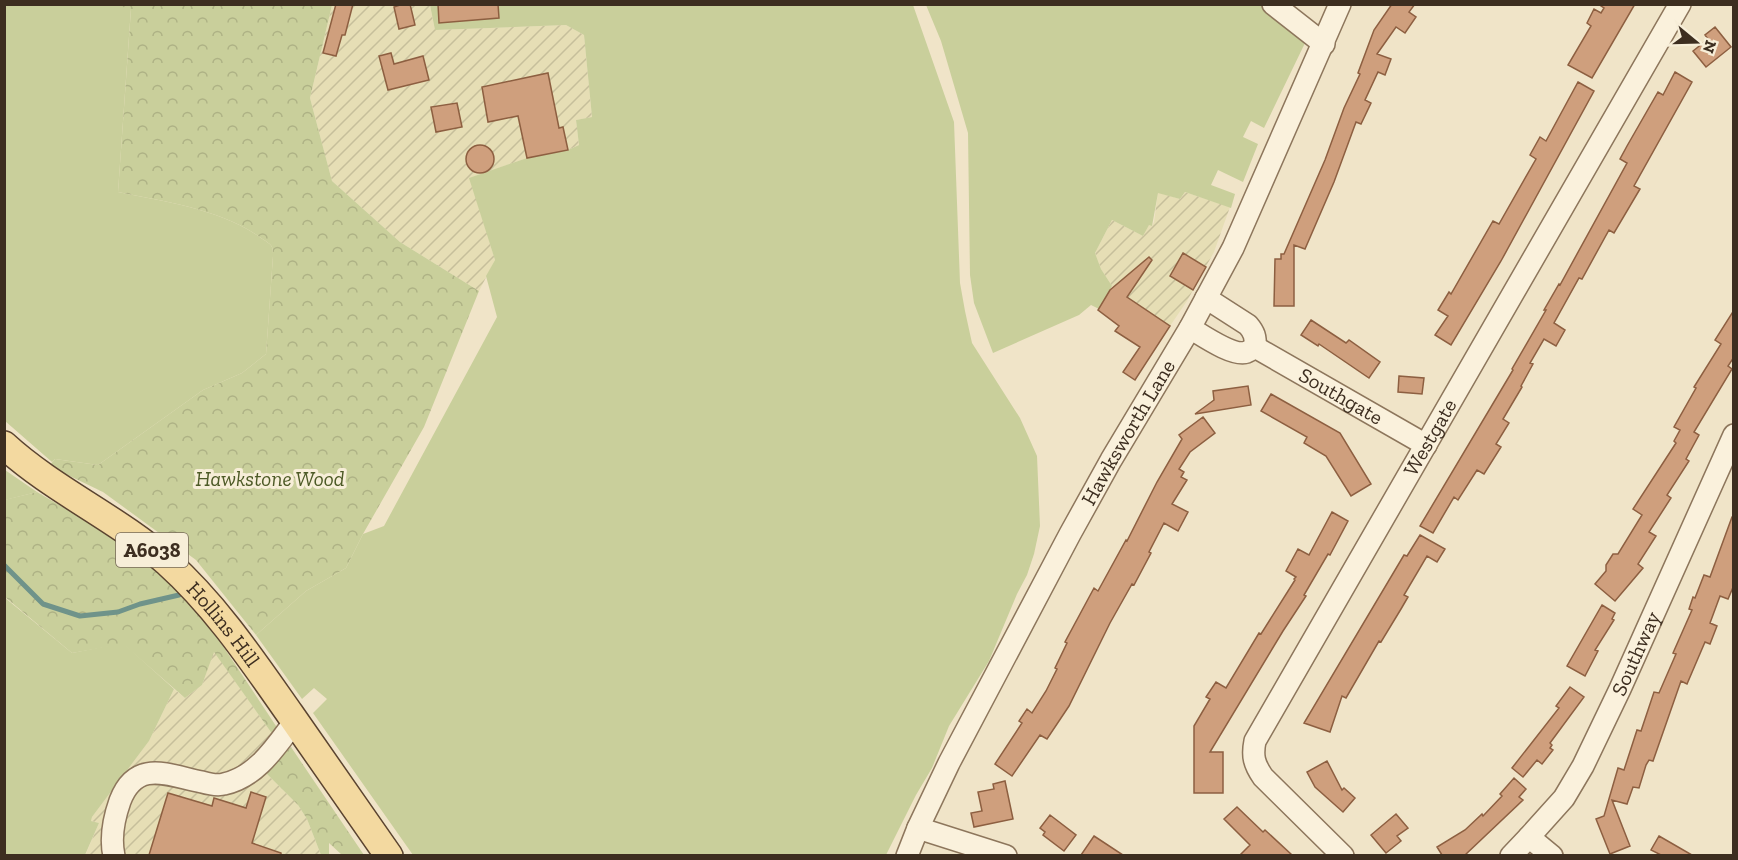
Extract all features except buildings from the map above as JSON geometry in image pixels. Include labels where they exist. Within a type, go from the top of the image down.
[{"type":"main road","name":"Hollins Hill","points":[[4,445],[21,461],[116,523],[166,561],[211,605],[389,855]]},
{"type":"street","points":[[1273,4],[1324,44]]},
{"type":"street","name":"Hawksworth Lane","points":[[907,855],[954,753],[1070,534],[1111,460],[1190,328],[1233,248],[1340,4]]},
{"type":"street","name":"Westgate","points":[[1343,855],[1263,777],[1254,761],[1255,741],[1680,4]]},
{"type":"street","points":[[1190,328],[1232,351],[1248,352],[1255,347],[1253,330],[1248,325],[1206,298]]},
{"type":"street","name":"Southgate","points":[[1255,347],[1426,445]]},
{"type":"street","name":"Southway","points":[[1511,855],[1564,798],[1583,766],[1620,690],[1734,435]]},
{"type":"street","points":[[114,855],[112,836],[115,818],[124,790],[136,777],[146,773],[158,774],[223,785],[244,777],[256,768],[295,721]]},
{"type":"street","points":[[918,828],[1006,855]]},
{"type":"street","points":[[1529,837],[1551,855]]},
{"type":"shaded area","points":[[332,5],[430,5],[435,30],[566,25],[584,35],[592,117],[576,120],[579,145],[568,150],[527,158],[470,178],[495,260],[479,291],[400,242],[332,181],[310,98]]},
{"type":"shaded area","points":[[1158,192],[1180,199],[1185,192],[1230,207],[1214,252],[1187,301],[1170,326],[1112,286],[1101,269],[1095,253],[1112,220],[1143,236],[1149,224],[1152,226],[1154,222]]},
{"type":"shaded area","points":[[214,651],[285,752],[265,772],[298,805],[307,819],[321,855],[85,856],[99,823],[91,821],[92,817],[149,741],[174,689],[185,698],[202,685]]},
{"type":"green space","points":[[115,4],[131,8],[118,192],[211,213],[245,228],[270,244],[273,256],[266,354],[242,373],[203,390],[98,465],[55,459],[52,462],[5,421],[4,5]]},
{"type":"green space","name":"Hawkstone Wood","points":[[115,5],[332,5],[310,98],[332,181],[400,242],[479,291],[424,427],[346,568],[306,591],[256,635],[196,560],[103,492],[49,466],[55,459],[98,465],[203,390],[242,373],[266,354],[273,256],[270,244],[245,228],[211,213],[118,192],[131,9]]},
{"type":"green space","points":[[430,5],[913,5],[954,122],[960,283],[972,343],[1020,418],[1037,456],[1040,526],[1027,575],[989,661],[949,726],[932,768],[886,855],[413,855],[313,713],[327,699],[314,688],[302,699],[256,635],[306,591],[346,568],[363,534],[384,526],[497,317],[486,276],[495,260],[469,178],[527,158],[568,150],[579,145],[576,120],[592,117],[584,35],[566,25],[435,30]]},
{"type":"green space","points":[[926,5],[1262,5],[1305,43],[1264,128],[1251,121],[1243,137],[1258,144],[1243,182],[1218,170],[1211,185],[1235,194],[1231,208],[1185,192],[1180,199],[1158,193],[1152,226],[1149,225],[1143,236],[1112,220],[1095,253],[1101,269],[1112,286],[1099,309],[1091,305],[1079,315],[993,353],[974,303],[970,275],[968,133],[941,41]]},
{"type":"green space","points":[[5,470],[37,492],[5,500]]},
{"type":"green space","points":[[37,492],[102,530],[158,570],[203,616],[278,729],[273,735],[214,652],[202,685],[185,698],[123,644],[72,653],[5,597],[4,500]]},
{"type":"green space","points":[[4,597],[72,653],[123,643],[174,689],[149,741],[92,817],[91,821],[99,823],[85,855],[5,855]]},
{"type":"green space","points":[[291,747],[364,855],[342,855],[329,843],[329,855],[321,855],[307,819],[298,805],[265,772]]},
{"type":"waterway","points":[[4,565],[43,604],[80,616],[118,612],[140,604],[179,595]]}]
